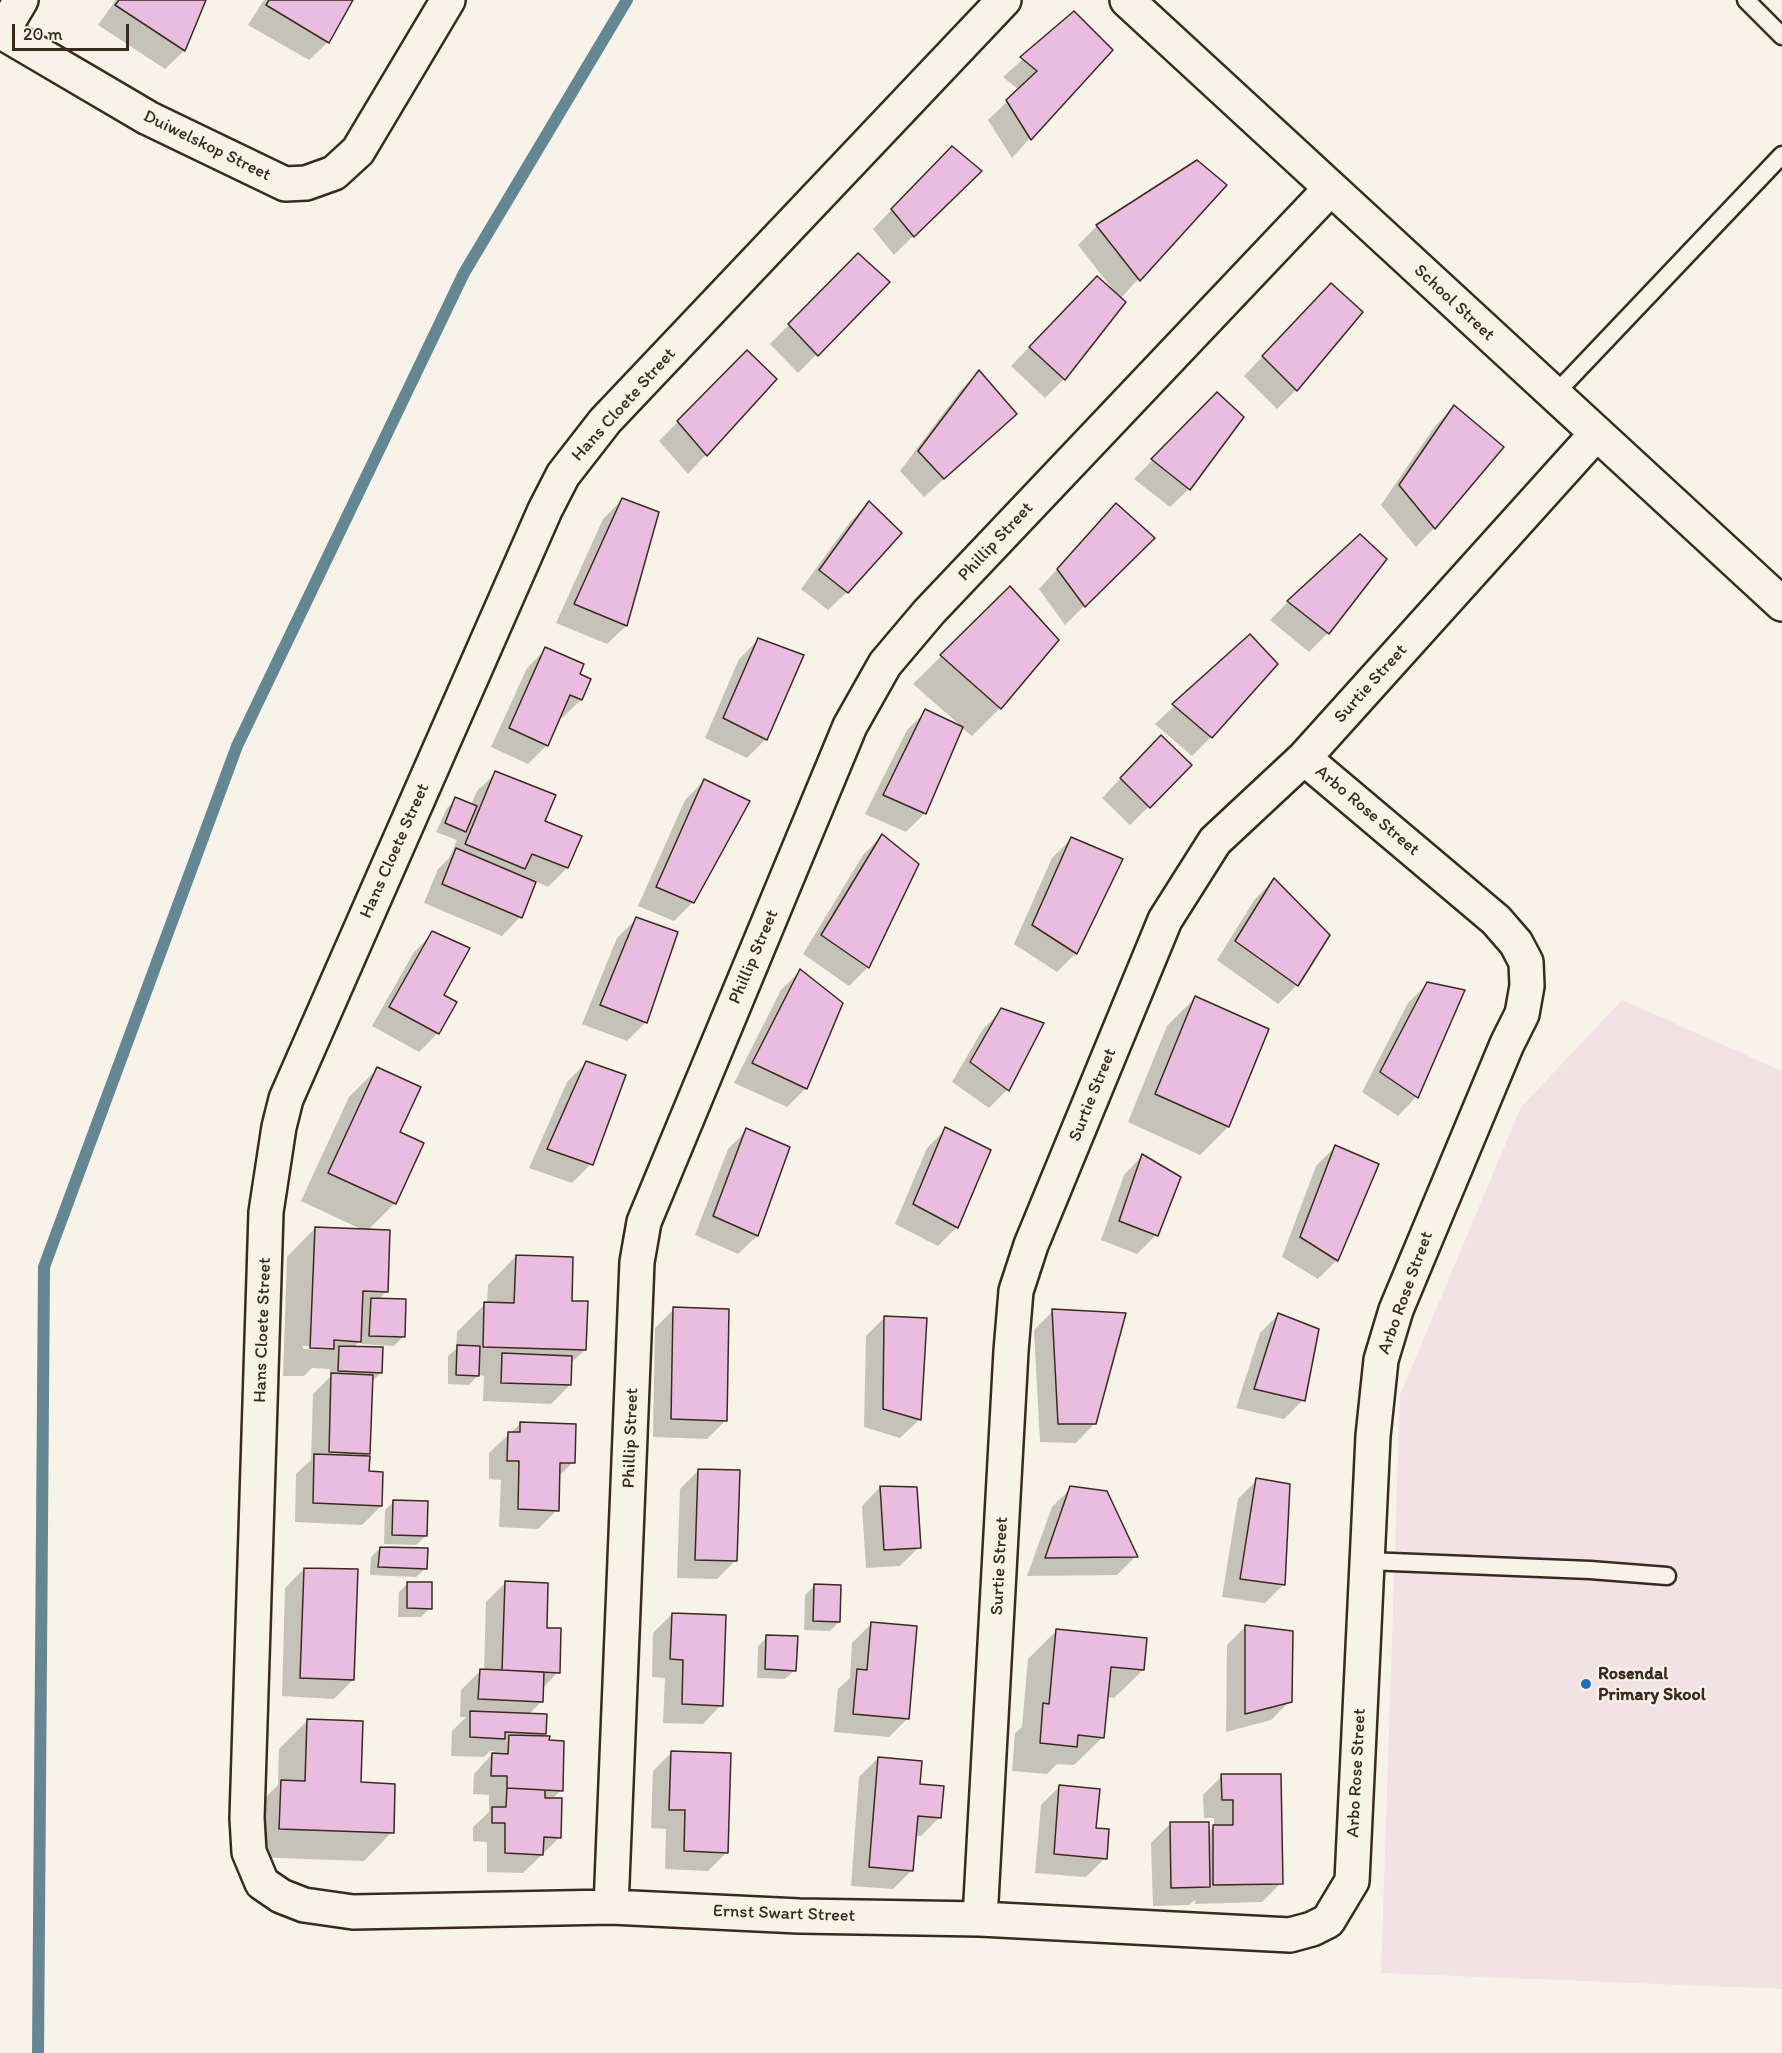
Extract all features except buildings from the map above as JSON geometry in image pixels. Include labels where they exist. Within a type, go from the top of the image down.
[{"type":"street","points":[[1,31],[21,0]]},
{"type":"street","name":"Duiwelskop Street","points":[[1,31],[148,117],[285,184],[306,183],[334,174],[358,151],[448,0]]},
{"type":"street","name":"Hans Cloete Street","points":[[262,1883],[249,1852],[247,1835],[249,1747],[266,1212],[279,1127],[286,1100],[540,521],[563,475],[605,421],[1004,0]]},
{"type":"street","name":"School Street","points":[[1127,0],[1782,604]]},
{"type":"street","name":"Phillip Street","points":[[611,1906],[637,1262],[644,1222],[850,726],[885,664],[929,612],[1330,189]]},
{"type":"street","name":"Surtie Street","points":[[980,1919],[1016,1291],[1031,1245],[1165,920],[1215,841],[1304,758],[1596,434]]},
{"type":"street","name":"Arbo Rose Street","points":[[1304,758],[1496,920],[1516,943],[1526,962],[1527,986],[1522,1014],[1507,1044],[1396,1310],[1381,1360],[1373,1436],[1352,1881],[1328,1921],[1312,1929]]},
{"type":"street","name":"Ernst Swart Street","points":[[262,1883],[281,1896],[304,1905],[353,1912],[611,1906],[799,1916],[980,1919],[1290,1935],[1312,1929]]},
{"type":"lane","points":[[1746,0],[1782,36]]},
{"type":"lane","points":[[1554,395],[1782,155]]},
{"type":"lane","points":[[1367,1562],[1590,1570],[1667,1576]]},
{"type":"shaded area","name":"Rosendal Primary Skool","points":[[1622,1000],[1782,1071],[1782,1989],[1381,1973],[1400,1395],[1521,1107]]},
{"type":"waterway","points":[[38,2053],[44,1267],[237,746],[464,273],[627,0]]},
{"type":"place","name":"Rosendal Primary Skool","points":[[1586,1684]]}]
